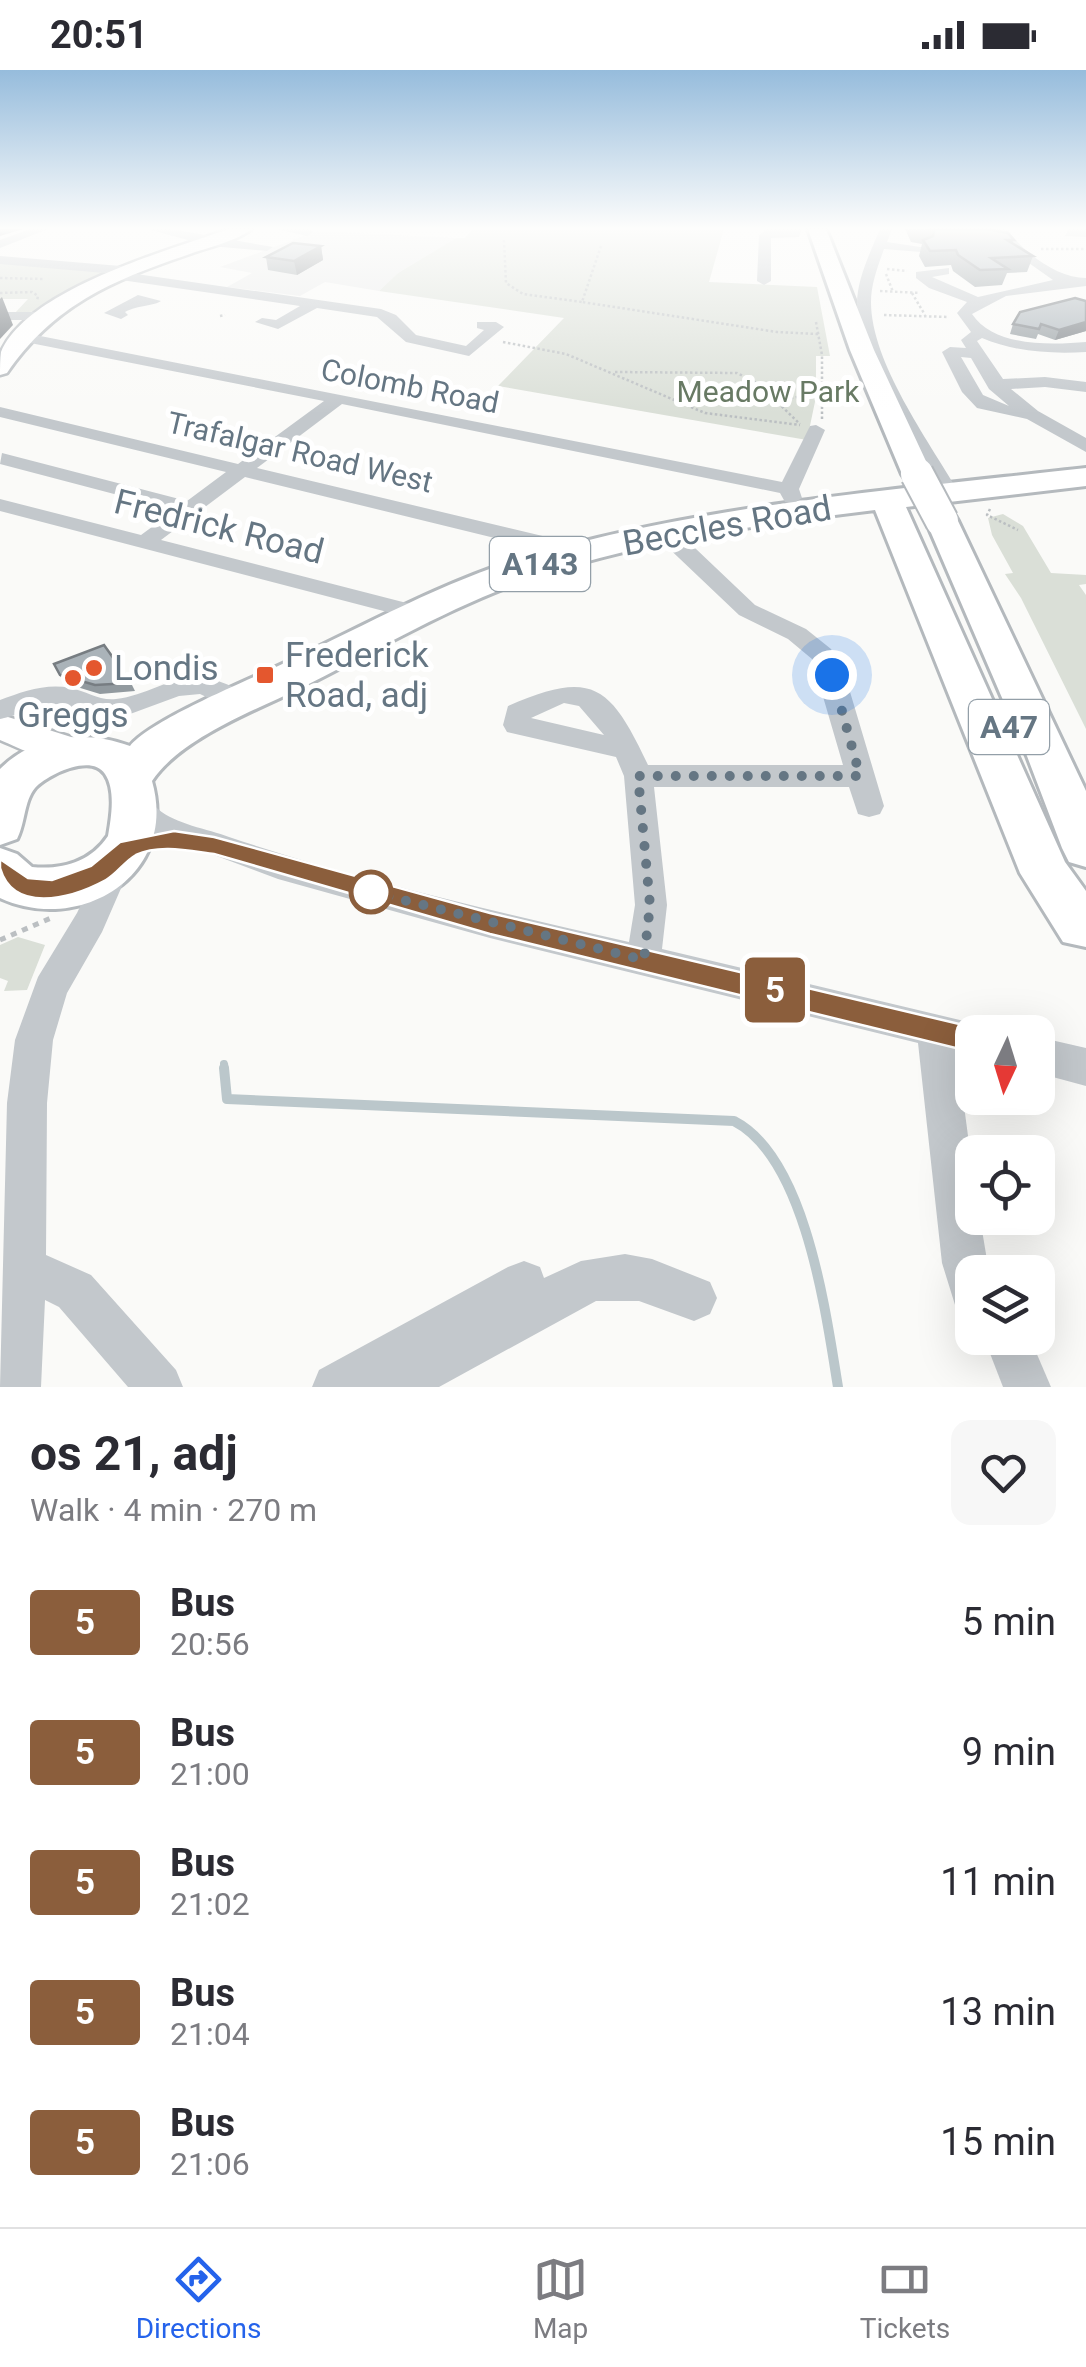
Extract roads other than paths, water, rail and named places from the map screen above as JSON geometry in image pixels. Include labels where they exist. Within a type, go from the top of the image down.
[{"type":"highway","name":"A47","points":[[826,290],[845,350],[1076,755],[1086,788]]},
{"type":"highway","name":"A47","points":[[840,290],[862,350],[1049,756],[1086,848]]},
{"type":"highway","name":"Beccles Road","points":[[132,788],[148,752],[228,706],[536,565],[802,498],[934,510],[987,502],[1030,484],[1086,477]]},
{"type":"highway","name":"A47","points":[[934,510],[1045,873],[1084,932]]},
{"type":"highway","name":"Beccles Road","points":[[12,778],[44,761],[124,743],[228,706]]},
{"type":"highway","points":[[25,889],[66,886],[100,872],[122,854],[132,788],[113,757],[78,752]]},
{"type":"highway","points":[[0,826],[12,778]]},
{"type":"main road","points":[[0,360],[35,316],[90,290]]},
{"type":"main road","points":[[3,719],[38,742],[78,752]]},
{"type":"main road","points":[[3,719],[12,778]]},
{"type":"street","points":[[121,315],[111,312],[154,301],[174,290]]},
{"type":"street","points":[[237,290],[390,317],[411,339],[469,351]]},
{"type":"street","points":[[290,298],[303,290]]},
{"type":"street","points":[[868,290],[864,303],[867,324],[934,510]]},
{"type":"street","points":[[948,290],[977,301]]},
{"type":"street","points":[[1004,290],[968,306],[964,318],[980,332],[1034,346],[1086,347]]},
{"type":"street","points":[[358,310],[383,293]]},
{"type":"street","points":[[300,329],[270,323],[315,302]]},
{"type":"street","points":[[0,316],[35,316]]},
{"type":"street","points":[[454,364],[492,330]]},
{"type":"street","points":[[980,332],[969,340],[1006,398],[1086,446]]},
{"type":"street","name":"Colomb Road","points":[[20,337],[802,498]]},
{"type":"street","points":[[976,354],[950,352],[978,403],[991,410],[1036,417]]},
{"type":"street","points":[[995,385],[1045,382],[1086,388]]},
{"type":"street","points":[[142,544],[338,400]]},
{"type":"street","name":"Trafalgar Road West","points":[[0,412],[586,553]]},
{"type":"street","points":[[802,498],[816,433]]},
{"type":"street","points":[[2,459],[191,508]]},
{"type":"street","name":"Fredrick Road","points":[[0,505],[422,614]]},
{"type":"street","points":[[667,534],[748,610],[797,634],[822,655],[832,675],[869,806]]},
{"type":"street","points":[[3,719],[37,697],[58,695],[106,710],[188,685],[218,687],[228,706]]},
{"type":"street","points":[[644,960],[650,905],[633,763],[860,776]]},
{"type":"street","points":[[132,788],[142,811],[158,824],[214,846],[490,924],[954,1035],[964,1255]]},
{"type":"street","points":[[17,1387],[24,1280],[13,1220],[34,1040],[50,988],[122,854],[162,840],[214,846]]},
{"type":"street","points":[[25,889],[70,922],[71,955]]},
{"type":"street","points":[[1055,1059],[1086,1067]]},
{"type":"street","points":[[392,1387],[581,1283],[603,1275],[635,1276],[694,1298]]},
{"type":"street","points":[[24,1280],[48,1277],[75,1291],[159,1387]]},
{"type":"street","points":[[336,1387],[524,1283]]},
{"type":"street","points":[[1014,1355],[1027,1387]]},
{"type":"waterway","points":[[224,1064],[225,1070]]},
{"type":"waterway","points":[[224,1068],[227,1099],[734,1121],[759,1140],[779,1168],[795,1202],[819,1281],[838,1387]]},
{"type":"place","name":"Londis","points":[[94,668]]},
{"type":"place","name":"Frederick Road, adj","points":[[265,675]]},
{"type":"place","name":"Greggs","points":[[73,678]]},
{"type":"park label","name":"Meadow Park","points":[[768,391]]}]
